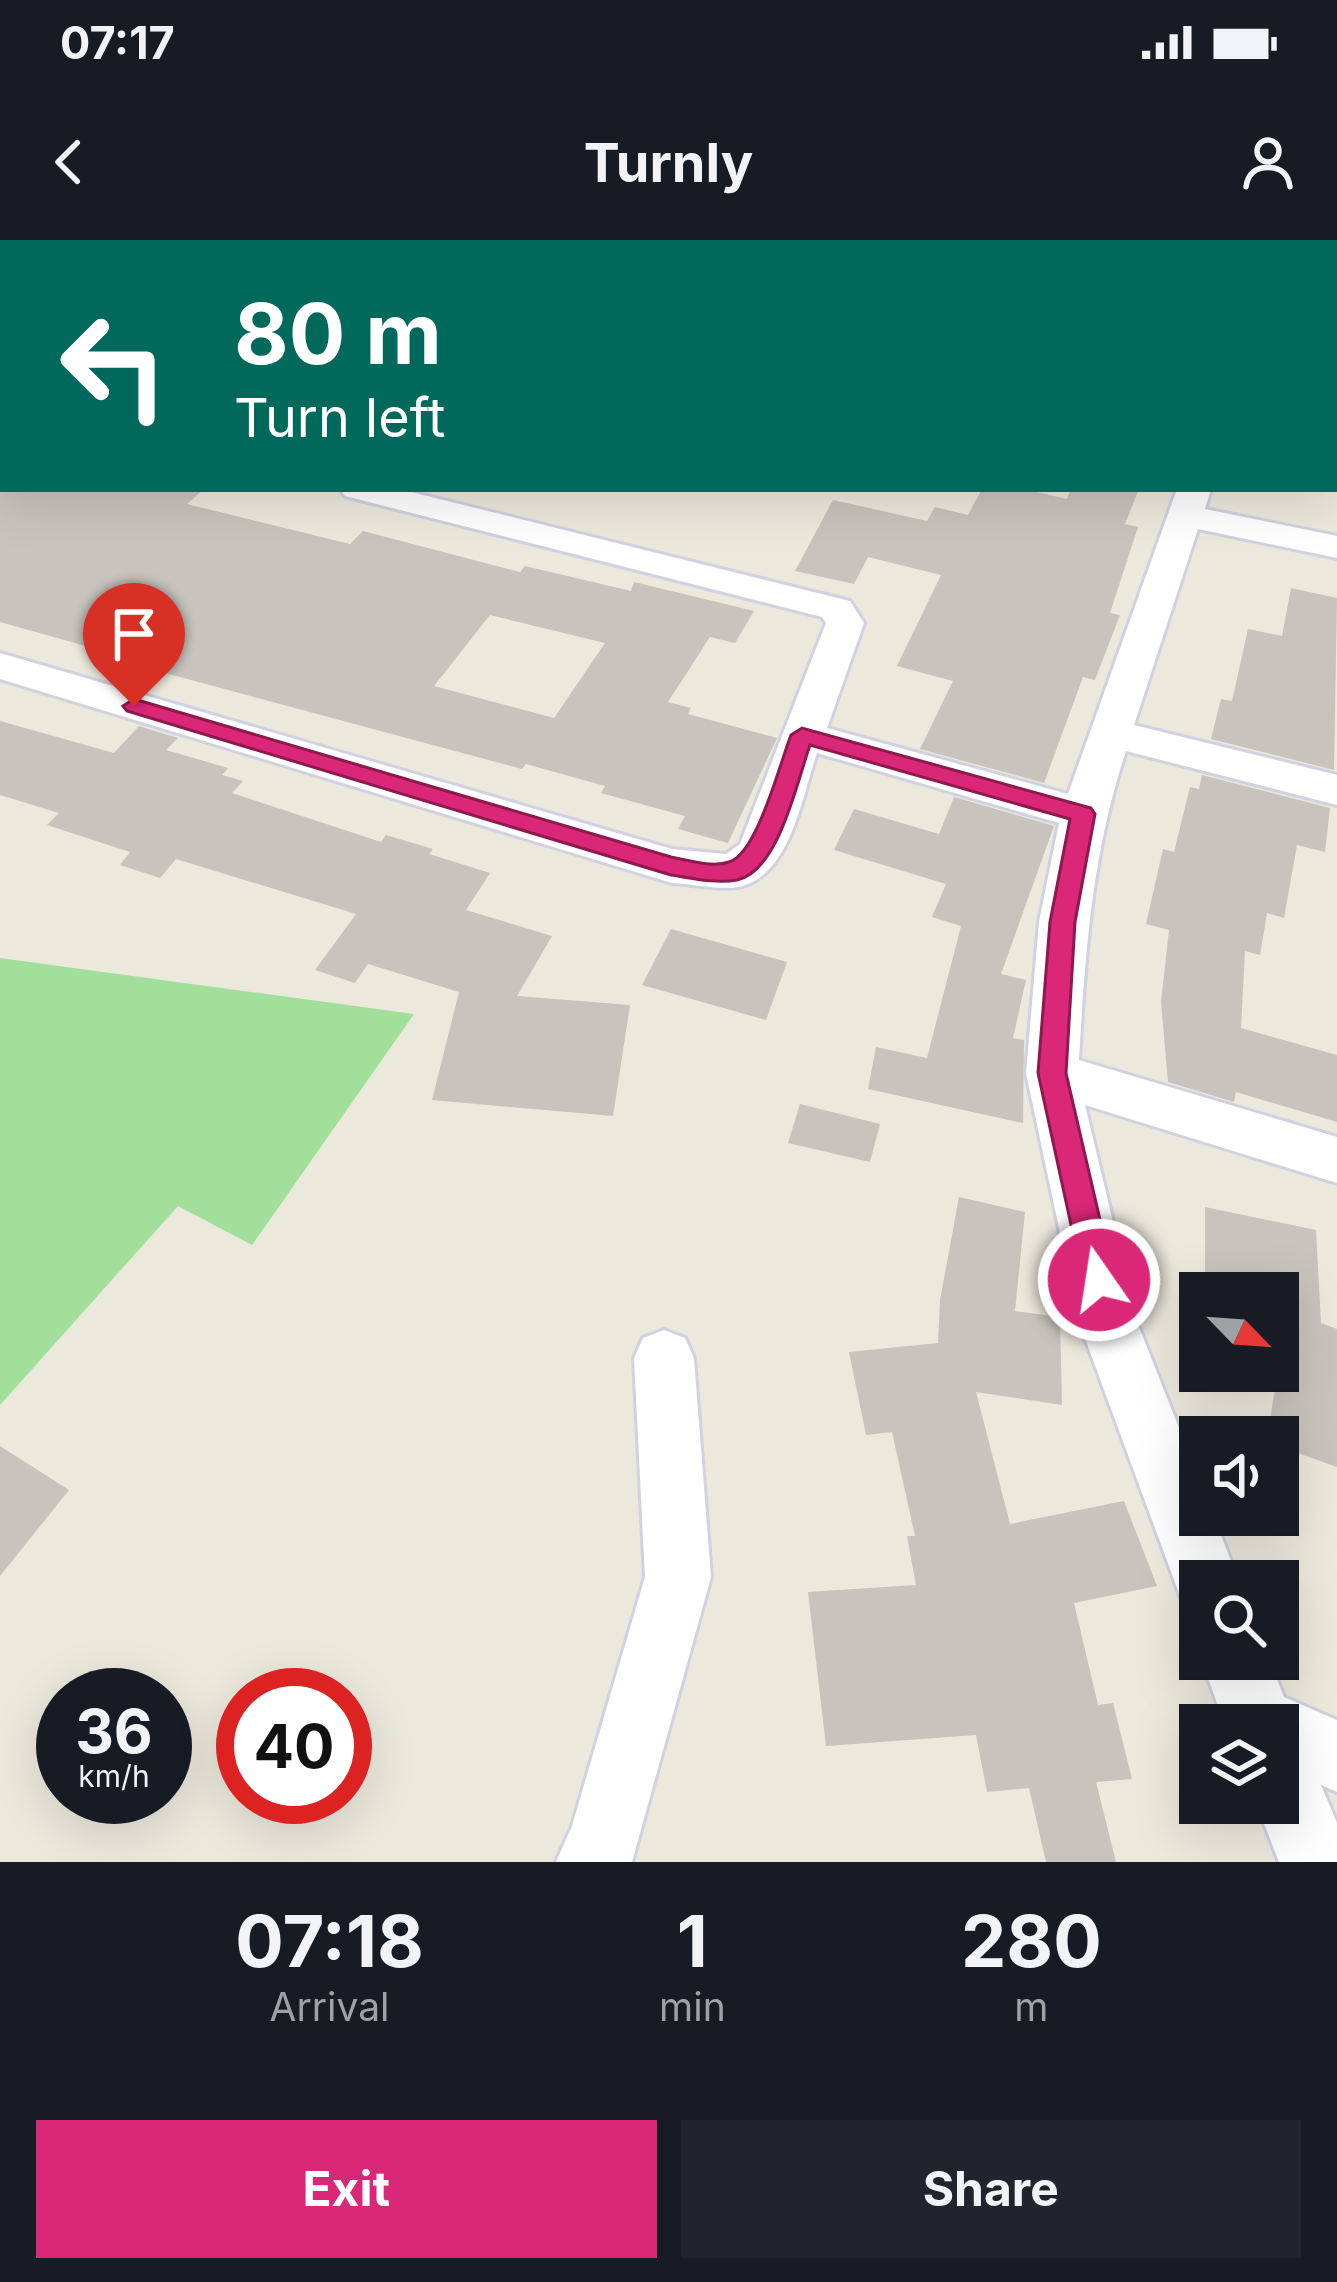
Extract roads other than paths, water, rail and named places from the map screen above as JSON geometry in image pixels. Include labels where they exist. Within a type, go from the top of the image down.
[{"type":"street","points":[[0,666],[671,866],[735,871],[759,853],[845,622],[836,609],[369,492]]},
{"type":"street","points":[[1198,1560],[1108,1322],[1052,1073],[1063,922],[1083,814],[1191,502],[1337,547]]},
{"type":"street","points":[[1112,734],[1337,790]]},
{"type":"street","points":[[802,735],[1083,814]]},
{"type":"street","points":[[1052,1073],[1337,1160]]},
{"type":"street","points":[[593,1862],[605,1839],[679,1576],[664,1358]]},
{"type":"street","points":[[1299,1739],[1337,1756]]},
{"type":"street","points":[[1299,1817],[1316,1862]]}]
